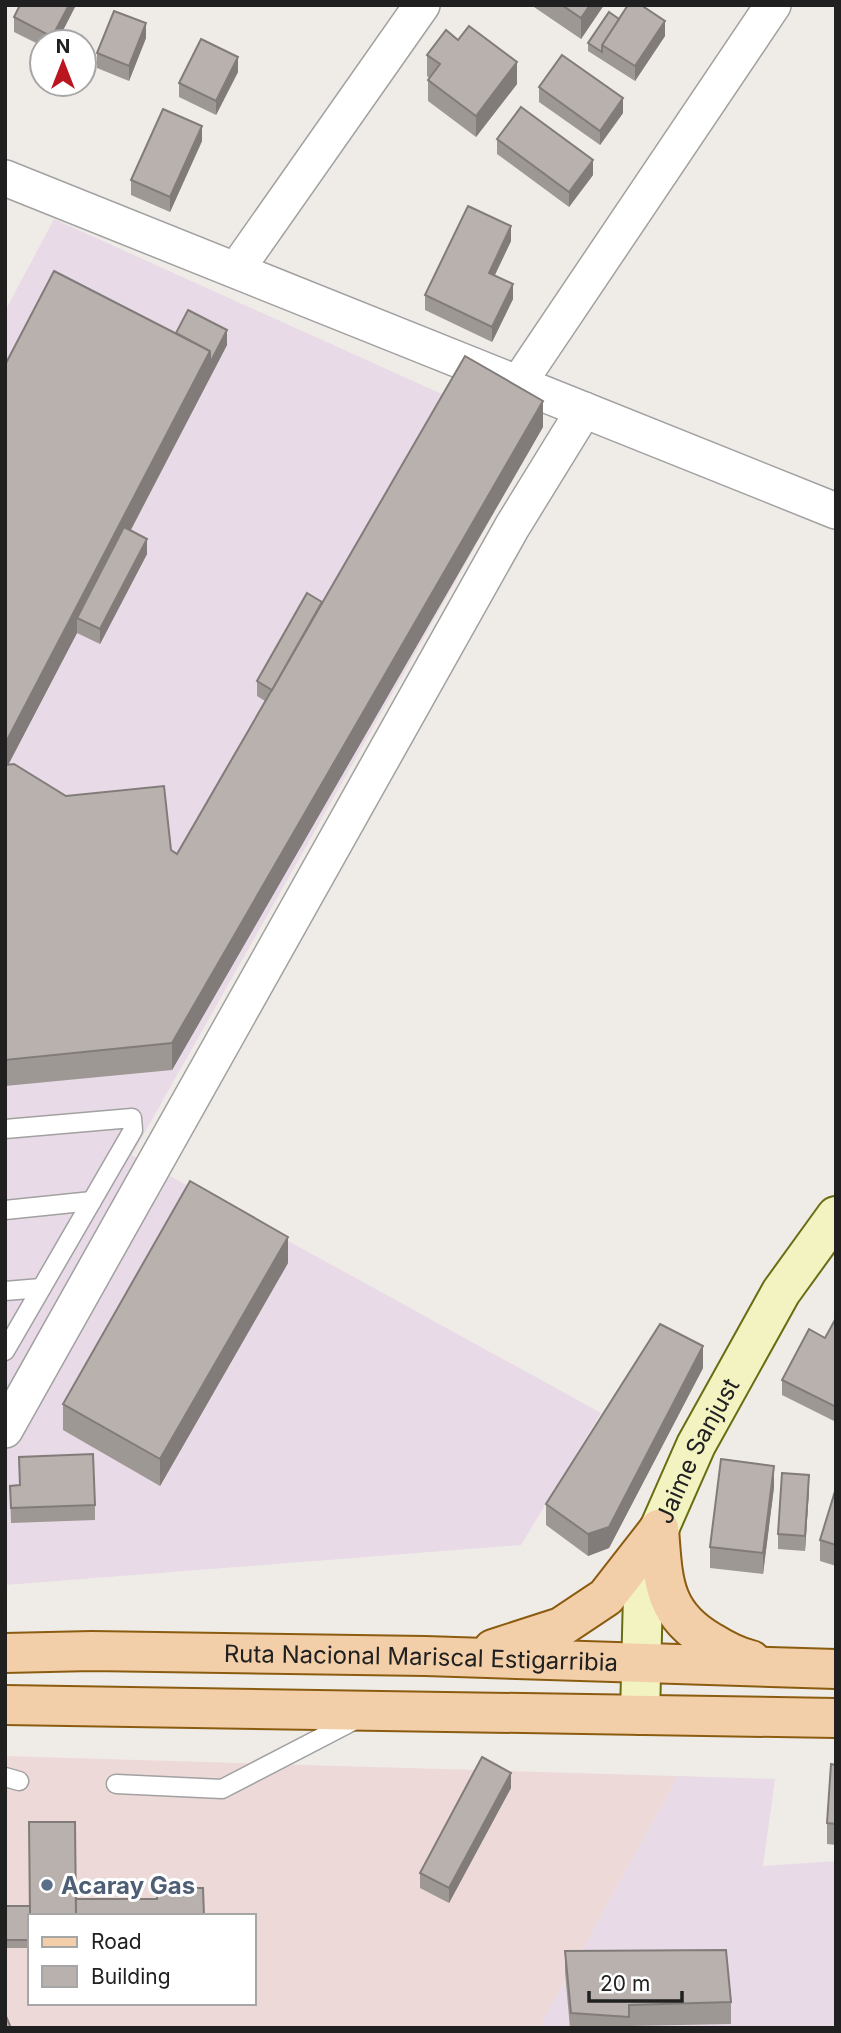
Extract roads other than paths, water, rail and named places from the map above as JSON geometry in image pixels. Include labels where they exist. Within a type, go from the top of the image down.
[{"type":"main road","name":"Jaime Sanjust","points":[[640,1715],[643,1594],[659,1529],[696,1445],[781,1292],[836,1216]]},
{"type":"main road","points":[[425,1656],[478,1654],[561,1627],[606,1597],[659,1529]]},
{"type":"main road","points":[[659,1529],[663,1579],[676,1614],[702,1637],[737,1657],[787,1668]]},
{"type":"main road","name":"Ruta Nacional Mariscal Estigarribia","points":[[5,1653],[92,1651],[425,1656],[836,1669]]},
{"type":"main road","points":[[5,1705],[836,1718]]},
{"type":"street","points":[[236,270],[422,5]]},
{"type":"street","points":[[518,384],[773,5]]},
{"type":"street","points":[[5,178],[836,512]]},
{"type":"street","points":[[5,1430],[512,527],[584,411]]},
{"type":"lane","points":[[5,1129],[132,1118],[133,1130],[5,1351]]},
{"type":"lane","points":[[5,1210],[92,1201]]},
{"type":"lane","points":[[5,1291],[41,1288]]},
{"type":"lane","points":[[116,1784],[222,1789],[375,1709]]},
{"type":"place","name":"Acaray Gas","points":[[47,1885]]}]
